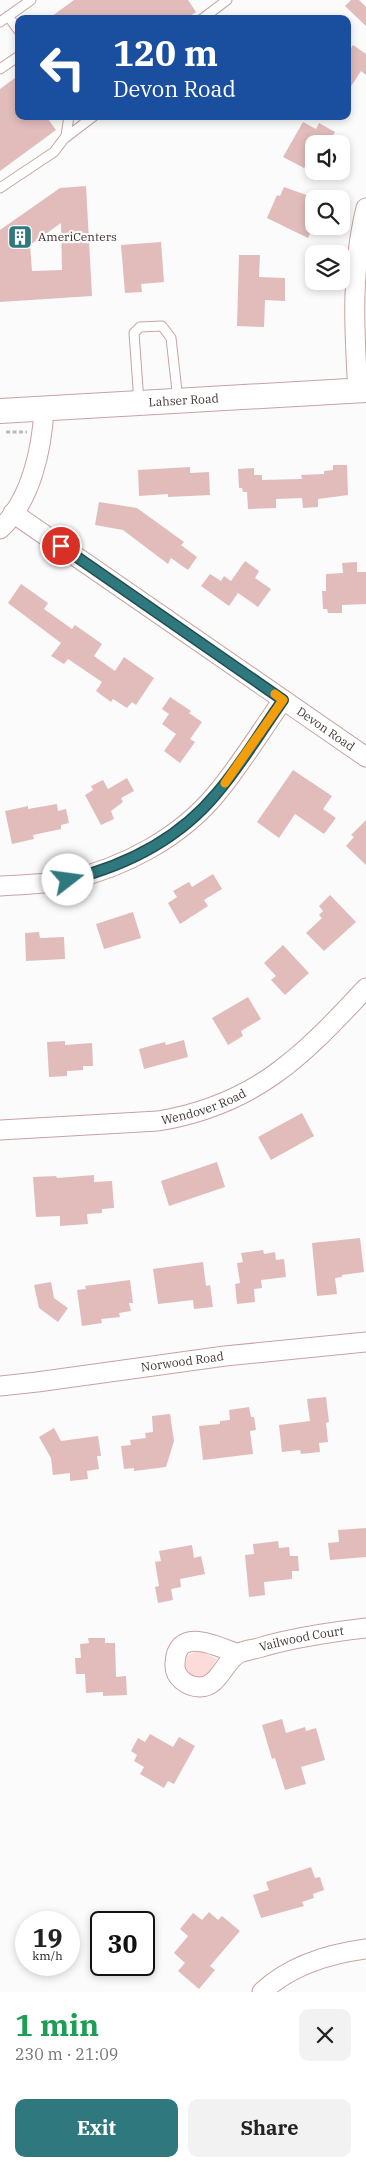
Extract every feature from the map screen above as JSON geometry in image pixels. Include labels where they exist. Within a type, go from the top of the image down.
[{"type":"street","points":[[362,391],[354,321],[354,289],[366,208]]},
{"type":"street","name":"Lahser Road","points":[[0,411],[362,391]]},
{"type":"street","points":[[0,529],[13,513],[39,456],[44,410]]},
{"type":"street","name":"Devon Road","points":[[13,513],[366,757]]},
{"type":"street","points":[[0,886],[46,883],[85,875],[120,863],[160,842],[188,823],[218,792],[283,700]]},
{"type":"street","name":"Wendover Road","points":[[0,1130],[158,1121],[202,1112],[266,1081],[293,1062],[366,988]]},
{"type":"street","name":"Norwood Road","points":[[0,1386],[225,1356],[366,1342]]},
{"type":"street","name":"Vailwood Court","points":[[238,1654],[292,1639],[366,1628]]},
{"type":"street","points":[[262,1992],[284,1976],[318,1959],[334,1954],[366,1949]]},
{"type":"lane","points":[[207,15],[227,0]]},
{"type":"lane","points":[[0,22],[28,1]]},
{"type":"lane","points":[[8,16],[15,26]]},
{"type":"lane","points":[[0,70],[15,59]]},
{"type":"lane","points":[[64,138],[68,120]]},
{"type":"lane","points":[[0,188],[54,152],[64,138],[89,120]]},
{"type":"lane","points":[[139,402],[134,333],[140,327],[162,326],[171,338],[178,400]]},
{"type":"path","points":[[0,432],[28,432]]},
{"type":"shaded area","points":[[198,1650],[217,1659],[209,1673],[200,1678],[189,1675],[184,1668],[187,1656]]},
{"type":"building","points":[[74,0],[188,0],[196,12],[192,15],[53,15]]},
{"type":"building","points":[[351,0],[359,0],[366,7],[366,26],[345,6]]},
{"type":"building","points":[[353,45],[366,54],[366,75],[361,71],[351,86],[351,48]]},
{"type":"building","points":[[15,78],[15,120],[49,120],[56,130],[0,171],[0,89]]},
{"type":"building","points":[[303,122],[316,129],[319,123],[335,132],[333,135],[305,135],[304,168],[283,157]]},
{"type":"building","name":"AmeriCenters","points":[[86,186],[92,296],[0,302],[0,230],[60,188]],"holes":[[[61,223],[62,270],[32,271],[30,245]]]},
{"type":"building","points":[[284,187],[305,194],[305,235],[309,235],[308,238],[267,218],[277,195],[280,196]]},
{"type":"building","points":[[161,242],[164,282],[141,284],[142,292],[125,293],[121,245]]},
{"type":"building","points":[[239,255],[260,255],[259,277],[285,278],[285,301],[265,300],[264,327],[237,326]]},
{"type":"building","points":[[333,465],[347,465],[348,495],[318,499],[318,507],[303,508],[302,498],[276,499],[276,508],[248,509],[247,492],[243,492],[242,488],[239,488],[238,469],[254,468],[254,475],[262,475],[262,480],[302,479],[301,475],[324,474],[324,471],[333,470]]},
{"type":"building","points":[[190,467],[190,473],[209,472],[210,495],[168,497],[168,494],[139,496],[138,470]]},
{"type":"building","points":[[99,502],[137,508],[184,542],[181,545],[197,557],[188,570],[171,558],[168,564],[123,530],[95,525]]},
{"type":"building","points":[[245,561],[259,571],[255,578],[271,589],[258,607],[238,593],[229,606],[201,586],[210,574],[221,581],[224,576],[231,581]]},
{"type":"building","points":[[357,562],[357,572],[366,572],[366,604],[342,605],[342,613],[328,613],[327,609],[323,609],[322,591],[326,591],[326,574],[343,573],[342,563]]},
{"type":"building","points":[[21,584],[48,603],[44,609],[72,629],[75,625],[102,644],[94,656],[115,671],[124,657],[154,678],[136,705],[132,702],[127,708],[113,699],[111,702],[96,691],[102,682],[68,659],[64,664],[51,656],[61,643],[8,603]]},
{"type":"building","points":[[170,697],[191,711],[189,713],[202,722],[190,739],[195,742],[180,763],[164,751],[176,734],[162,724],[169,714],[162,709]]},
{"type":"building","points":[[293,770],[332,796],[323,809],[336,818],[324,834],[295,814],[279,838],[257,822]]},
{"type":"building","points":[[127,778],[134,791],[121,798],[123,802],[111,811],[114,819],[101,825],[85,795],[93,790],[91,786],[103,780],[108,789]]},
{"type":"building","points":[[57,804],[58,811],[66,809],[69,823],[61,825],[61,829],[33,835],[34,839],[12,844],[5,811],[28,806],[28,809]]},
{"type":"building","points":[[366,820],[366,865],[346,846],[354,837],[351,835]]},
{"type":"building","points":[[213,874],[222,889],[204,900],[208,906],[180,924],[168,903],[177,897],[173,891],[189,882],[192,887]]},
{"type":"building","points":[[330,895],[356,922],[324,951],[306,933],[322,918],[319,915],[323,911],[319,906]]},
{"type":"building","points":[[133,912],[141,938],[104,949],[96,924]]},
{"type":"building","points":[[39,932],[40,938],[64,937],[65,959],[26,961],[25,933]]},
{"type":"building","points":[[283,945],[309,973],[285,995],[271,980],[276,976],[264,963]]},
{"type":"building","points":[[248,997],[261,1019],[241,1031],[243,1036],[228,1045],[212,1018]]},
{"type":"building","points":[[184,1040],[188,1057],[144,1069],[139,1049],[165,1042],[166,1045]]},
{"type":"building","points":[[65,1041],[65,1045],[92,1043],[93,1066],[83,1066],[83,1070],[67,1071],[67,1076],[49,1077],[47,1042]]},
{"type":"building","points":[[302,1113],[314,1136],[271,1160],[258,1137]]},
{"type":"building","points":[[217,1162],[225,1187],[169,1206],[161,1181]]},
{"type":"building","points":[[94,1175],[94,1182],[112,1181],[114,1208],[102,1209],[102,1213],[87,1214],[88,1224],[60,1226],[60,1216],[36,1217],[33,1177],[56,1176],[57,1178]]},
{"type":"building","points":[[360,1238],[364,1272],[342,1275],[342,1277],[335,1278],[337,1294],[317,1296],[312,1243]]},
{"type":"building","points":[[263,1250],[264,1254],[275,1252],[276,1260],[284,1259],[286,1277],[261,1280],[262,1288],[254,1289],[255,1302],[237,1304],[235,1284],[240,1283],[237,1263],[243,1262],[241,1253]]},
{"type":"building","points":[[203,1262],[206,1286],[210,1285],[213,1307],[194,1309],[193,1300],[158,1304],[153,1269]]},
{"type":"building","points":[[130,1280],[133,1303],[129,1303],[131,1311],[119,1313],[120,1317],[101,1319],[102,1323],[82,1326],[77,1290],[86,1289],[85,1286]]},
{"type":"building","points":[[51,1282],[54,1298],[68,1308],[58,1322],[39,1308],[34,1285]]},
{"type":"building","points":[[326,1397],[329,1422],[326,1423],[328,1442],[319,1443],[320,1452],[301,1454],[300,1450],[282,1452],[279,1425],[310,1421],[307,1399]]},
{"type":"building","points":[[249,1407],[251,1417],[254,1417],[256,1430],[250,1431],[253,1454],[203,1460],[199,1426],[220,1424],[220,1421],[230,1420],[229,1410]]},
{"type":"building","points":[[170,1414],[174,1441],[166,1467],[134,1471],[134,1468],[124,1469],[121,1446],[131,1445],[130,1440],[146,1438],[145,1433],[153,1432],[152,1416]]},
{"type":"building","points":[[54,1428],[61,1441],[98,1436],[101,1456],[97,1456],[99,1469],[87,1471],[88,1479],[70,1481],[70,1473],[53,1475],[51,1458],[39,1437]]},
{"type":"building","points":[[366,1528],[366,1557],[330,1560],[328,1543],[339,1542],[338,1530]]},
{"type":"building","points":[[278,1541],[279,1548],[289,1547],[290,1556],[298,1556],[299,1571],[292,1571],[292,1579],[264,1582],[265,1595],[249,1597],[245,1555],[254,1554],[253,1544]]},
{"type":"building","points":[[192,1545],[194,1558],[201,1556],[205,1574],[180,1579],[181,1587],[171,1589],[173,1600],[158,1603],[155,1587],[159,1586],[155,1562],[161,1561],[159,1551]]},
{"type":"building","points":[[88,1638],[105,1638],[105,1643],[115,1643],[116,1677],[126,1676],[127,1695],[103,1696],[103,1692],[86,1693],[85,1674],[76,1674],[75,1658],[81,1658],[80,1644],[89,1643]]},
{"type":"building","points":[[282,1719],[286,1733],[305,1727],[306,1731],[316,1728],[325,1760],[301,1767],[306,1784],[285,1790],[275,1758],[272,1759],[262,1725]]},
{"type":"building","points":[[150,1734],[173,1747],[179,1737],[195,1746],[174,1784],[168,1781],[164,1788],[140,1774],[144,1767],[134,1761],[137,1755],[131,1751],[138,1738],[145,1742]]},
{"type":"building","points":[[311,1867],[315,1878],[320,1877],[324,1890],[313,1894],[314,1898],[302,1902],[304,1906],[261,1918],[253,1895],[269,1890],[266,1882]]},
{"type":"building","points":[[209,1912],[218,1920],[222,1916],[240,1931],[210,1966],[215,1970],[199,1989],[178,1971],[185,1963],[174,1953],[188,1936],[180,1929],[193,1913],[202,1920]]},
{"type":"slow traffic","points":[[225,783],[283,700],[275,694]]},
{"type":"place","name":"AmeriCenters","points":[[20,237]]},
{"type":"route","points":[[61,546],[283,700],[218,792],[188,823],[135,857],[100,871],[68,880]]}]
